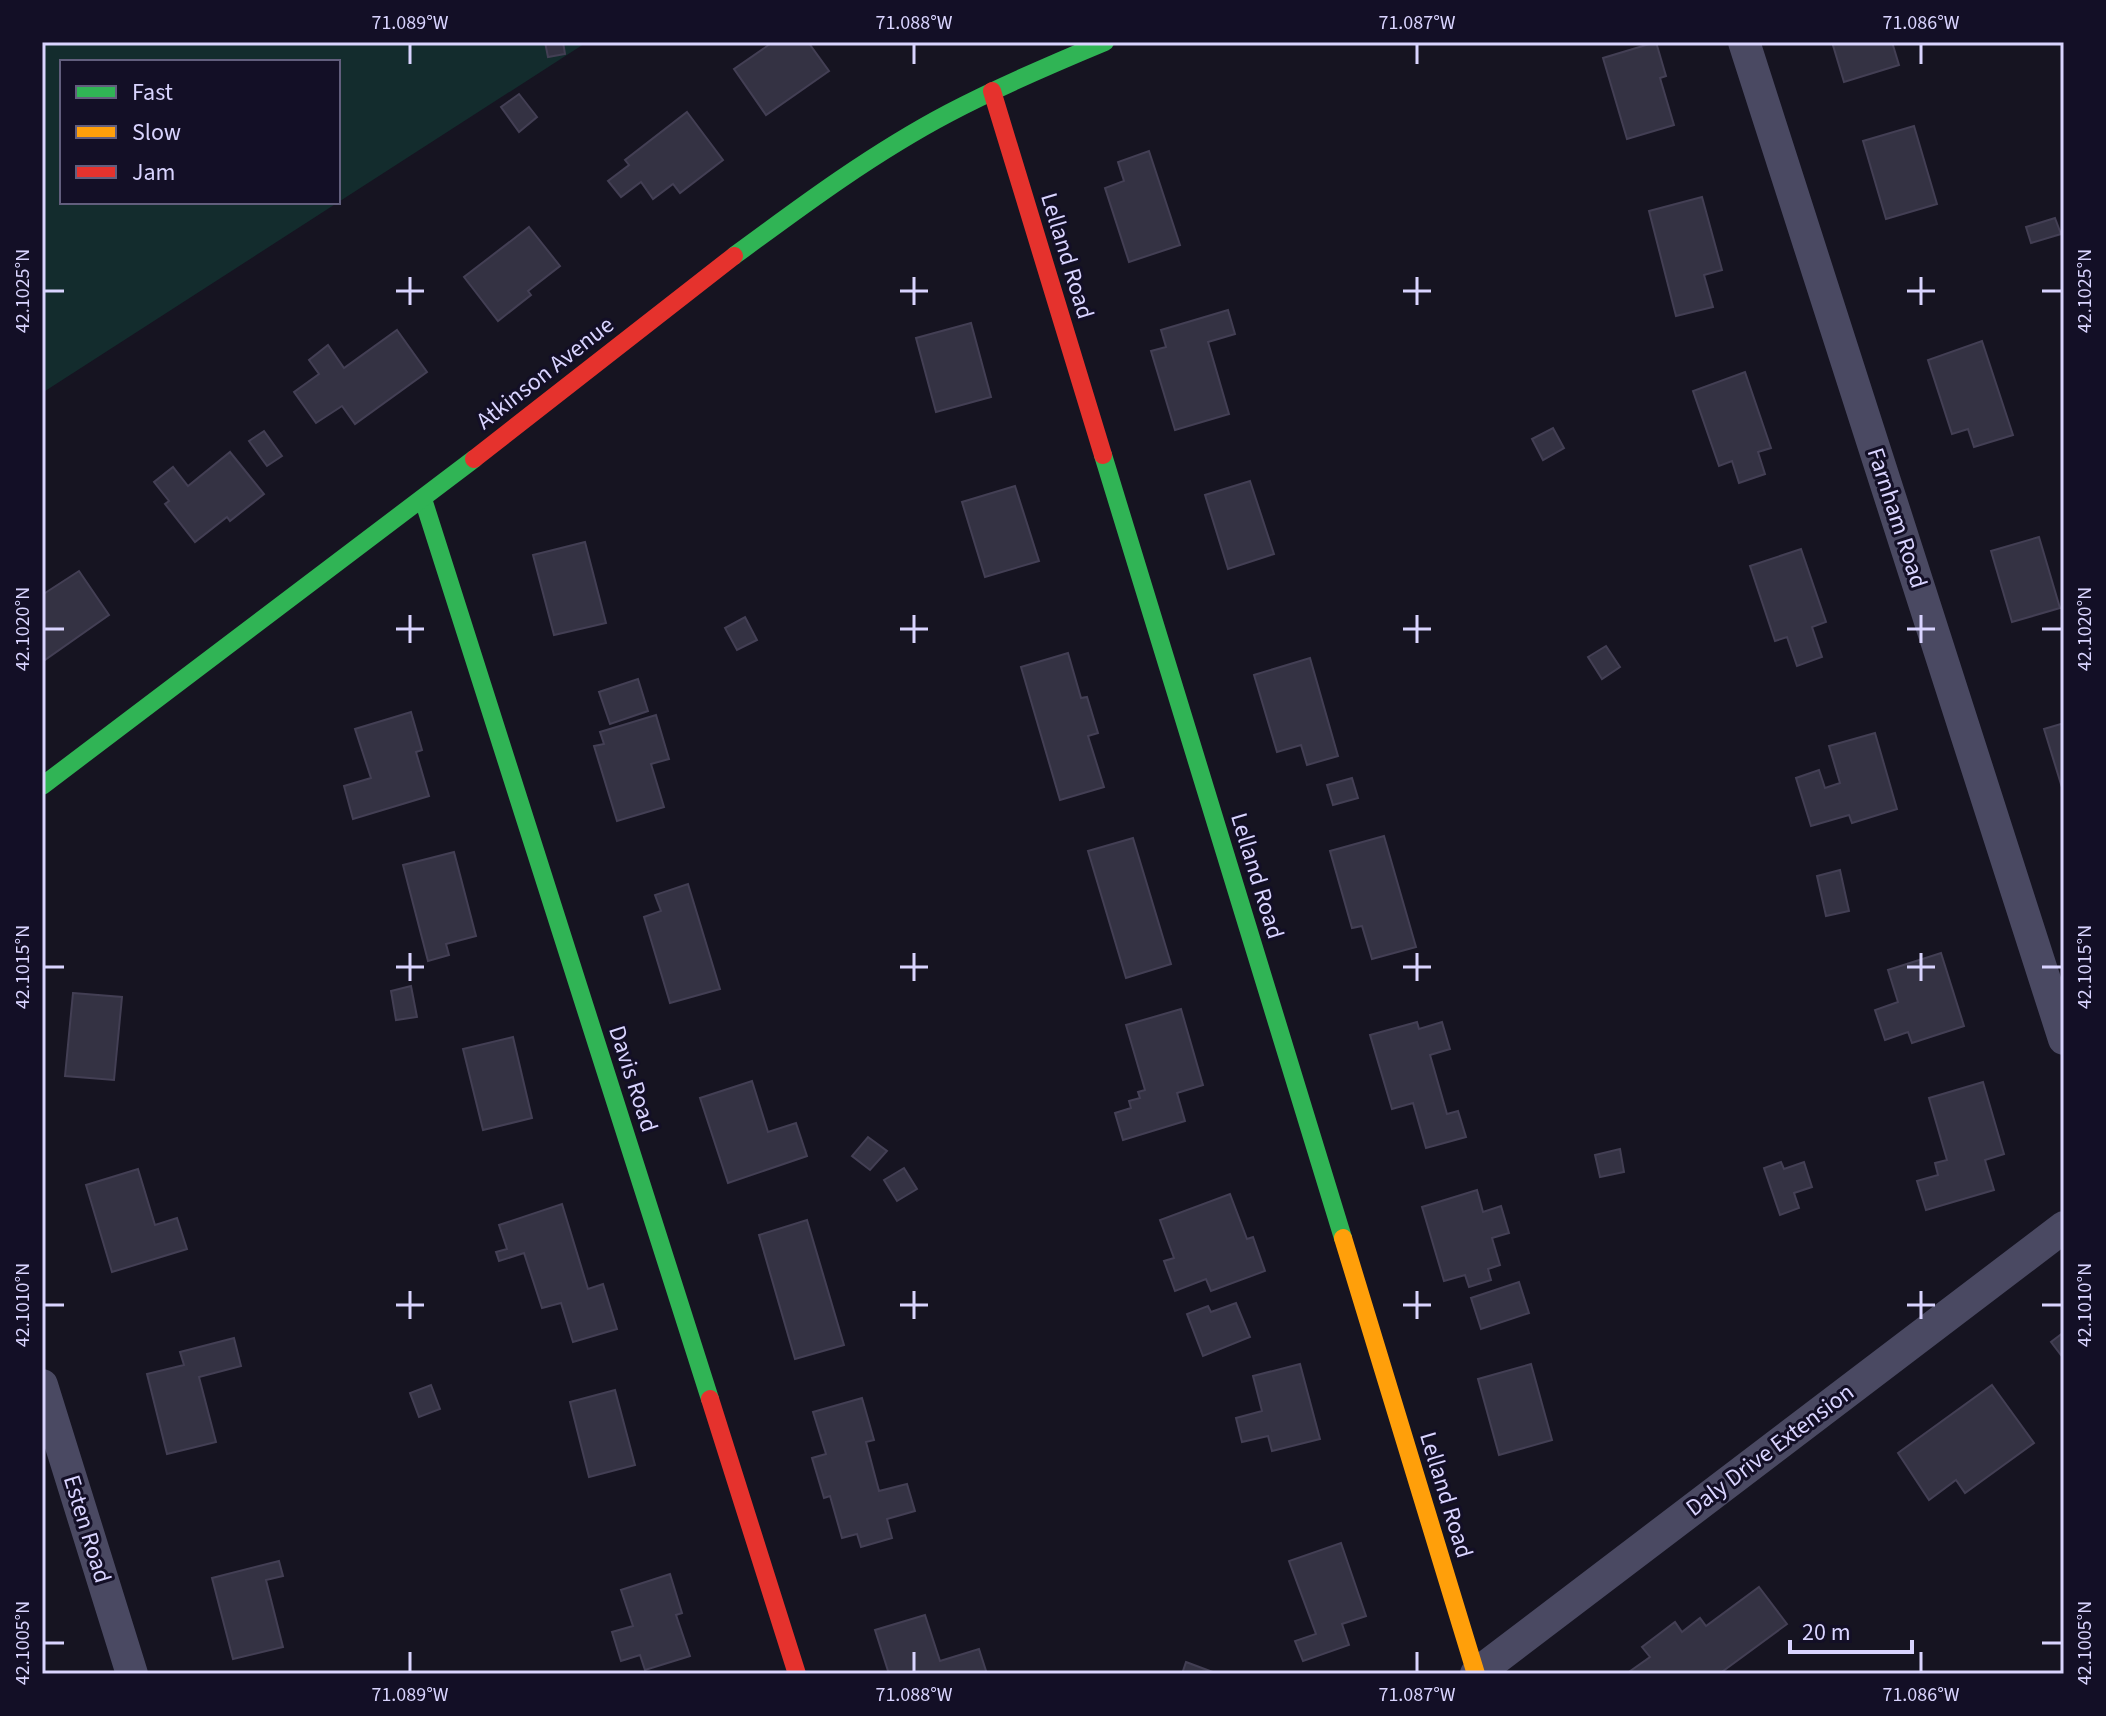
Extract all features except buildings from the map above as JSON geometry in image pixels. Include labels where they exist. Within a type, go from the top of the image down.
[{"type":"street","name":"Atkinson Avenue","points":[[42,786],[423,499],[767,232],[917,131],[992,91],[1105,42]]},
{"type":"street","name":"Farnham Road","points":[[1744,42],[2064,1039]]},
{"type":"street","name":"Lelland Road","points":[[992,91],[1476,1674]]},
{"type":"street","name":"Davis Road","points":[[423,499],[797,1674]]},
{"type":"street","name":"Daly Drive Extension","points":[[1476,1674],[2064,1227]]},
{"type":"street","name":"Esten Road","points":[[42,1385],[132,1674]]},
{"type":"green space","points":[[42,42],[587,42],[340,201],[340,60],[60,60],[60,204],[335,204],[42,393]]},
{"type":"traffic: fast","points":[[734,256],[893,145],[1007,84],[1105,42]]},
{"type":"traffic: fast","points":[[1103,455],[1343,1238]]},
{"type":"traffic: fast","points":[[42,786],[474,459]]},
{"type":"traffic: fast","points":[[423,499],[710,1399]]},
{"type":"traffic: slow","points":[[1343,1238],[1476,1674]]},
{"type":"traffic: jam","points":[[992,91],[1103,455]]},
{"type":"traffic: jam","points":[[474,459],[734,256]]},
{"type":"traffic: jam","points":[[710,1399],[797,1674]]}]
